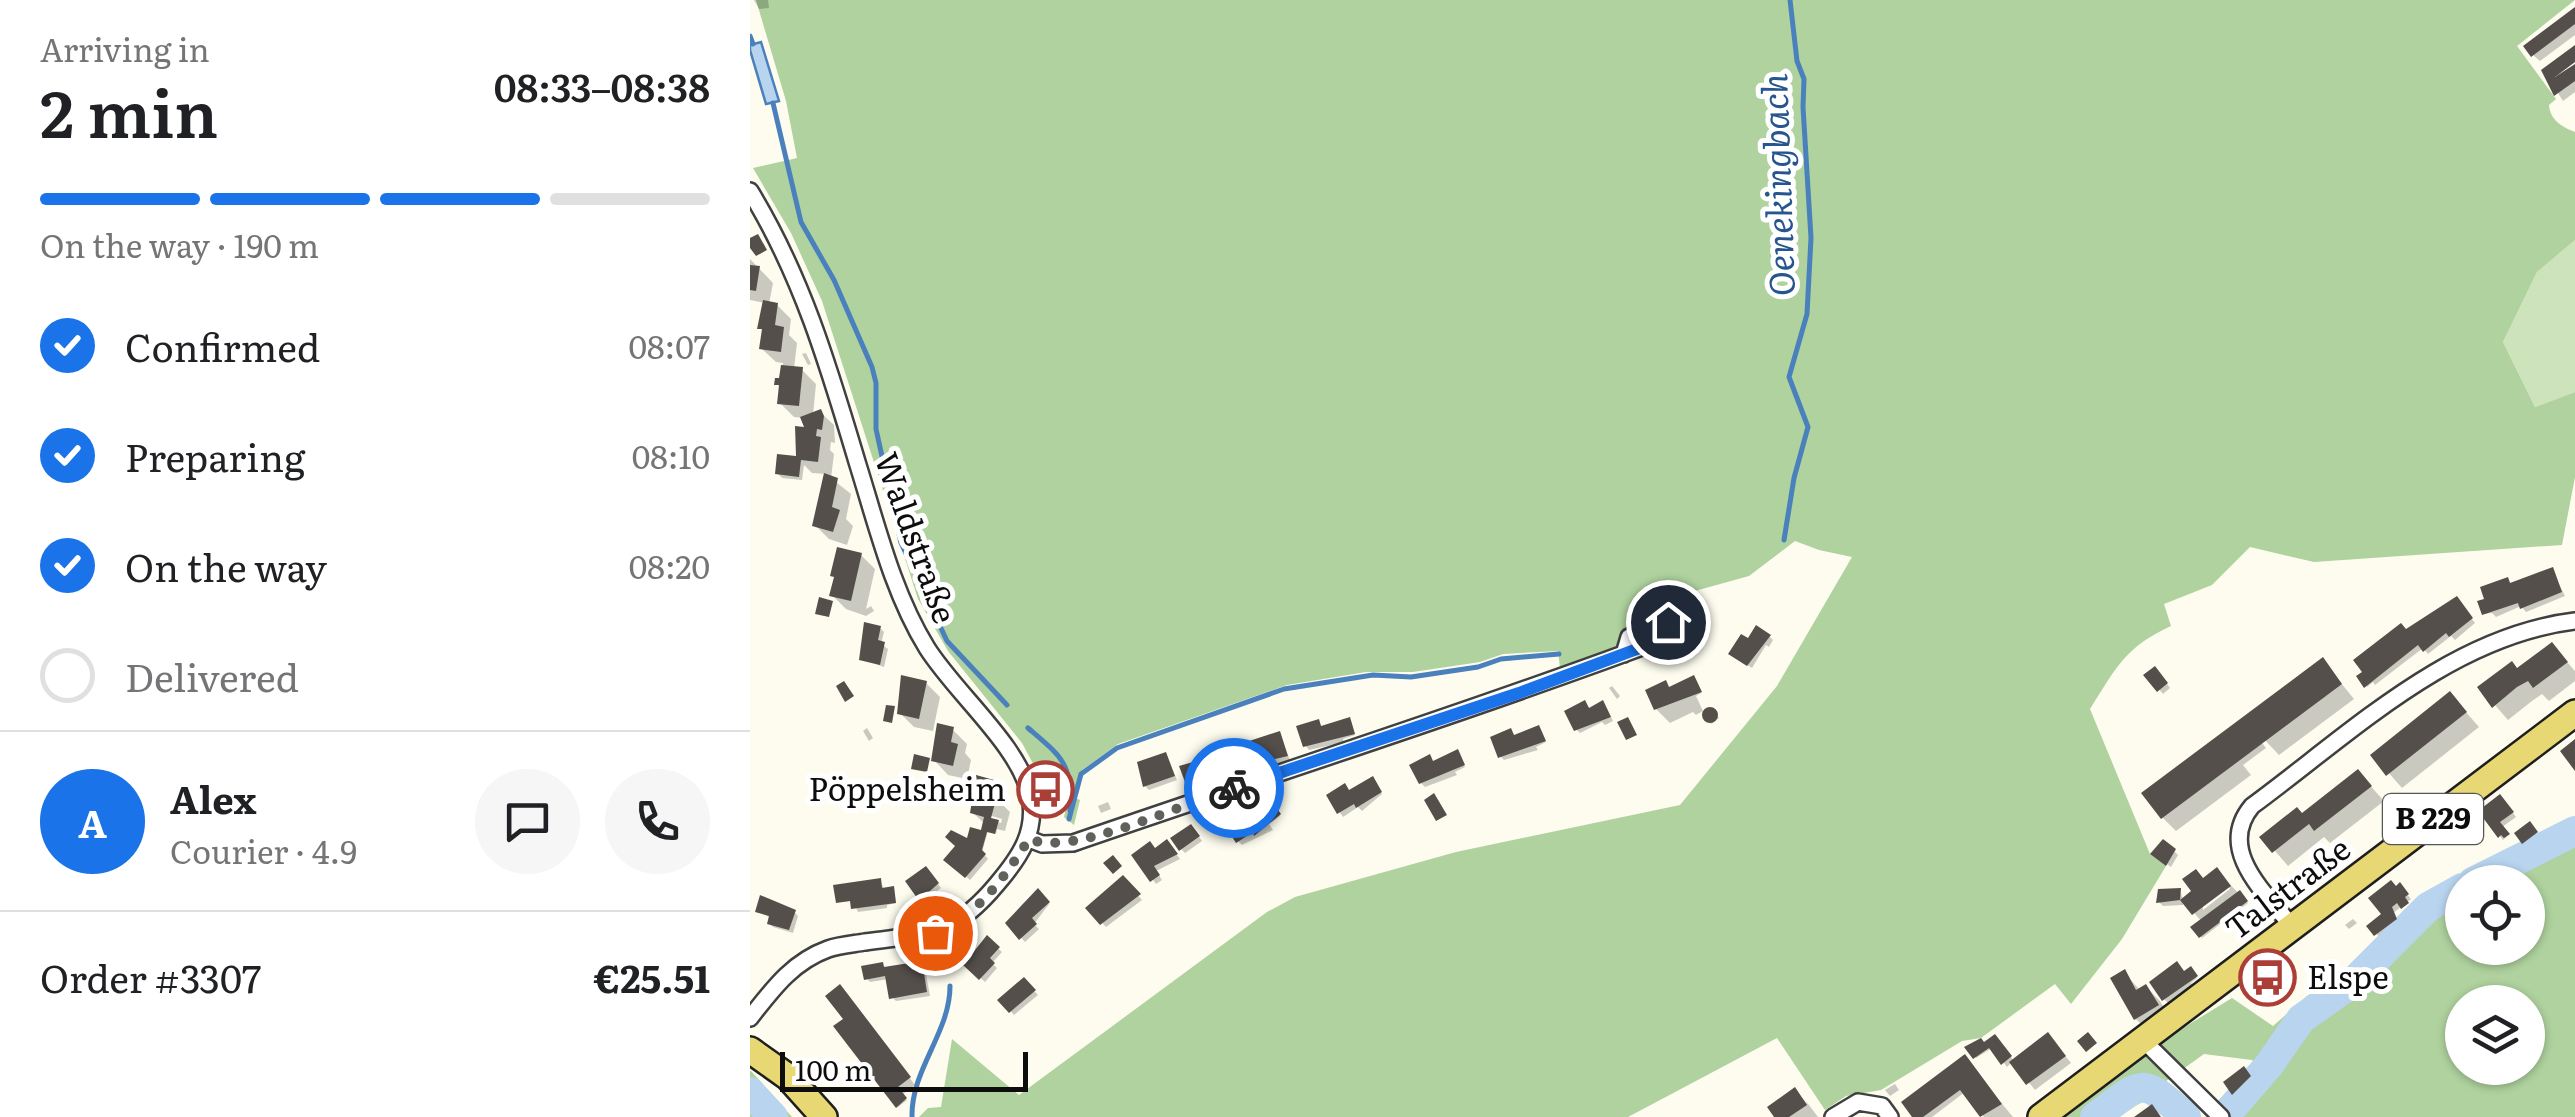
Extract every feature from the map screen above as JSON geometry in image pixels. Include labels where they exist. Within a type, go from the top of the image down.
[{"type":"main road","name":"Talstraße","points":[[2041,1117],[2575,713]]},
{"type":"main road","points":[[750,1050],[788,1078],[824,1117]]},
{"type":"street","name":"Waldstraße","points":[[750,191],[800,285],[908,612],[944,672],[1022,772],[1032,813],[1029,839]]},
{"type":"street","points":[[2292,925],[2241,860],[2240,829],[2252,806],[2428,676],[2484,647],[2575,621]]},
{"type":"street","points":[[750,1018],[776,984],[810,957],[831,948],[945,929],[978,905],[1029,839],[1042,844],[1073,843],[1624,654]]},
{"type":"street","points":[[2143,1040],[2218,1113]]},
{"type":"street","points":[[1834,1117],[1858,1102],[1882,1106],[1890,1117]]},
{"type":"green space","points":[[756,0],[2575,0],[2517,46],[2556,99],[2549,105],[2554,119],[2575,132],[2575,240],[2537,272],[2503,342],[2535,407],[2575,392],[2575,477],[2562,545],[2314,562],[2250,547],[2212,585],[2164,604],[2171,626],[2132,651],[2090,709],[2150,854],[2166,866],[2122,939],[2071,1004],[2055,984],[1981,1038],[1962,1041],[1881,1090],[1846,1096],[1825,1110],[1777,1038],[1628,1117],[919,1117],[928,1108],[941,1107],[952,1039],[1019,1095],[1267,912],[1295,897],[1456,852],[1680,805],[1777,686],[1852,557],[1795,541],[1749,576],[1637,607],[1621,646],[1560,668],[1558,651],[1503,654],[1480,662],[1413,672],[1366,672],[1287,685],[1118,744],[1082,770],[1074,825],[1064,817],[1066,808],[1052,784],[1043,782],[1022,743],[948,651],[918,599],[822,301],[791,233],[753,168],[797,158],[786,101]]},
{"type":"green space","points":[[2575,240],[2575,392],[2535,407],[2503,342],[2537,272]]},
{"type":"green space","points":[[2575,836],[2575,1117],[2242,1117],[2237,1110],[2266,1076],[2252,1060],[2204,1054],[2116,1117],[2059,1117],[2139,1055],[2232,998],[2273,1026],[2307,996],[2352,974],[2445,902],[2445,965],[2545,965],[2545,865],[2517,865]]},
{"type":"green space","points":[[751,1071],[792,1117],[750,1117]]},
{"type":"water","points":[[761,42],[779,101],[766,104],[750,50],[750,45]]},
{"type":"building","points":[[2575,7],[2575,24],[2531,57],[2523,46]]},
{"type":"building","points":[[2575,45],[2575,62],[2555,77],[2575,64],[2575,81],[2554,96],[2541,70]]},
{"type":"building","points":[[758,234],[767,250],[756,256],[750,248],[750,238]]},
{"type":"building","points":[[750,265],[760,266],[756,291],[750,290]]},
{"type":"building","points":[[763,300],[778,303],[775,325],[784,327],[781,352],[759,349],[762,329],[757,329]]},
{"type":"building","points":[[781,365],[803,367],[799,406],[777,404],[779,385],[774,385]]},
{"type":"building","points":[[821,409],[822,430],[817,429],[816,436],[821,437],[818,462],[801,460],[799,477],[775,474],[777,454],[796,456],[795,426],[804,427],[800,417]]},
{"type":"building","points":[[824,473],[838,478],[832,507],[840,510],[833,532],[812,526]]},
{"type":"building","points":[[837,547],[862,553],[851,601],[829,596]]},
{"type":"building","points":[[2553,567],[2562,592],[2520,609],[2518,603],[2482,615],[2477,601],[2484,599],[2480,587],[2508,577],[2510,583]]},
{"type":"building","points":[[2457,596],[2473,618],[2423,652],[2418,645],[2364,688],[2356,676],[2362,672],[2353,660],[2401,623],[2406,629]]},
{"type":"building","points":[[819,597],[833,601],[829,617],[815,614]]},
{"type":"building","points":[[864,622],[881,626],[878,640],[885,642],[880,665],[859,660]]},
{"type":"building","points":[[1756,625],[1771,635],[1747,666],[1728,654],[1741,634],[1748,638]]},
{"type":"building","points":[[2552,642],[2568,662],[2533,688],[2528,681],[2517,687],[2492,708],[2477,687],[2512,661],[2517,668]]},
{"type":"building","points":[[2323,657],[2342,684],[2161,819],[2141,793]]},
{"type":"building","points":[[2155,666],[2168,683],[2157,692],[2143,675]]},
{"type":"building","points":[[901,675],[927,681],[919,719],[897,714]]},
{"type":"building","points":[[1694,675],[1702,692],[1654,710],[1645,690],[1666,680],[1669,687]]},
{"type":"building","points":[[844,681],[854,696],[845,702],[836,686]]},
{"type":"building","points":[[2450,691],[2467,712],[2386,776],[2370,755]]},
{"type":"building","points":[[1585,700],[1589,708],[1603,700],[1611,717],[1574,731],[1564,711]]},
{"type":"building","points":[[886,705],[895,706],[892,723],[883,721]]},
{"type":"building","points":[[1710,707],[1718,715],[1710,723],[1702,715]]},
{"type":"building","points":[[1350,717],[1355,734],[1303,747],[1296,726],[1319,719],[1321,726]]},
{"type":"building","points":[[1628,717],[1637,735],[1626,740],[1617,722]]},
{"type":"building","points":[[937,723],[954,727],[951,742],[958,744],[953,766],[931,761]]},
{"type":"building","points":[[1539,725],[1546,741],[1498,758],[1490,737],[1511,728],[1514,735]]},
{"type":"building","points":[[1280,731],[1288,756],[1240,767],[1234,746]]},
{"type":"building","points":[[2575,739],[2575,771],[2560,751]]},
{"type":"building","points":[[1458,749],[1465,765],[1419,784],[1409,765],[1430,754],[1433,761]]},
{"type":"building","points":[[1166,752],[1175,776],[1143,787],[1137,762]]},
{"type":"building","points":[[914,754],[930,758],[927,772],[911,769]]},
{"type":"building","points":[[1193,762],[1198,777],[1185,782],[1179,766]]},
{"type":"building","points":[[2358,769],[2372,786],[2314,831],[2309,824],[2272,853],[2259,837],[2297,807],[2302,813]]},
{"type":"building","points":[[976,775],[994,780],[990,794],[997,796],[991,818],[999,820],[995,834],[987,832],[982,850],[986,854],[965,878],[943,860],[955,846],[945,837],[951,830],[967,838],[970,827],[981,830],[984,817],[970,813]]},
{"type":"building","points":[[1373,776],[1382,792],[1337,814],[1326,795],[1345,783],[1349,790]]},
{"type":"building","points":[[1434,793],[1447,815],[1436,821],[1424,800]]},
{"type":"building","points":[[2500,794],[2514,812],[2500,822],[2510,834],[2504,838],[2498,838],[2478,811]]},
{"type":"building","points":[[1273,803],[1281,814],[1254,836],[1253,832],[1236,843],[1224,824],[1244,812],[1248,819]]},
{"type":"building","points":[[2530,821],[2538,832],[2522,844],[2514,833]]},
{"type":"building","points":[[1191,824],[1200,836],[1179,851],[1170,838]]},
{"type":"building","points":[[1167,839],[1178,854],[1154,866],[1160,875],[1150,882],[1131,855],[1150,841],[1155,848]]},
{"type":"building","points":[[2163,839],[2176,849],[2166,866],[2150,854]]},
{"type":"building","points":[[1113,855],[1122,866],[1113,874],[1103,863]]},
{"type":"building","points":[[926,866],[939,883],[917,898],[905,881]]},
{"type":"building","points":[[2217,867],[2231,886],[2192,915],[2180,900],[2191,891],[2182,879],[2196,869],[2203,878]]},
{"type":"building","points":[[1123,875],[1141,894],[1100,925],[1085,908]]},
{"type":"building","points":[[881,878],[882,888],[894,886],[896,903],[851,909],[850,901],[836,903],[833,885]]},
{"type":"building","points":[[2391,880],[2396,886],[2400,882],[2409,894],[2405,897],[2409,903],[2401,909],[2397,903],[2392,907],[2397,919],[2374,936],[2366,926],[2381,914],[2368,898]]},
{"type":"building","points":[[1038,888],[1050,902],[1032,918],[1037,924],[1019,940],[1005,923]]},
{"type":"building","points":[[2181,888],[2180,900],[2156,903],[2158,889]]},
{"type":"building","points":[[2240,890],[2248,901],[2199,938],[2190,927]]},
{"type":"building","points":[[760,895],[796,910],[789,930],[767,924],[769,916],[755,912]]},
{"type":"building","points":[[987,935],[1000,947],[990,958],[995,963],[979,980],[963,965]]},
{"type":"building","points":[[922,961],[927,992],[889,999],[885,976],[864,980],[861,966],[883,962],[884,967]]},
{"type":"building","points":[[2177,961],[2184,971],[2191,966],[2198,976],[2162,1001],[2149,982]]},
{"type":"building","points":[[2125,969],[2136,990],[2146,984],[2159,1005],[2134,1020],[2110,978]]},
{"type":"building","points":[[1024,977],[1036,990],[1009,1013],[997,1000]]},
{"type":"building","points":[[840,984],[911,1077],[898,1087],[907,1098],[896,1108],[833,1026],[843,1019],[825,996]]},
{"type":"building","points":[[2048,1032],[2066,1056],[2026,1085],[2009,1062]]},
{"type":"building","points":[[2088,1032],[2097,1043],[2086,1052],[2077,1041]]},
{"type":"building","points":[[1995,1034],[2012,1056],[2001,1065],[1989,1048],[1973,1059],[1964,1047],[1981,1038],[1984,1042]]},
{"type":"building","points":[[1965,1054],[2002,1104],[1980,1117],[1960,1090],[1923,1117],[1912,1117],[1901,1102]]},
{"type":"building","points":[[2244,1066],[2251,1076],[2232,1095],[2223,1082]]},
{"type":"building","points":[[1795,1087],[1807,1105],[1789,1117],[1774,1117],[1767,1107]]},
{"type":"building","points":[[2152,1104],[2161,1117],[2134,1117],[2148,1107]]},
{"type":"waterway","name":"Oenekingbach","points":[[1784,540],[1794,478],[1808,427],[1789,377],[1807,314],[1811,238],[1804,79],[1797,61],[1790,0]]},
{"type":"waterway","points":[[750,36],[753,44]]},
{"type":"waterway","points":[[773,103],[801,222],[834,280],[872,367],[876,429],[901,543],[947,641],[1007,705]]},
{"type":"waterway","name":"Oenekingbach","points":[[1069,819],[1081,774],[1117,748],[1284,689],[1373,675],[1411,677],[1478,667],[1501,659],[1559,654]]},
{"type":"waterway","points":[[1028,728],[1063,763],[1069,782],[1070,811]]},
{"type":"waterway","points":[[2507,865],[2575,831]]},
{"type":"waterway","points":[[2224,1117],[2269,1065],[2301,1019],[2352,983],[2428,907],[2445,898]]},
{"type":"waterway","name":"Oenekingbach","points":[[912,1117],[913,1100],[944,1020],[950,986]]},
{"type":"waterway","points":[[2095,1117],[2123,1096],[2142,1088],[2159,1094],[2186,1117]]},
{"type":"waterway","name":"Elspe","points":[[750,1092],[773,1117]]},
{"type":"way so far","points":[[935,933],[978,905],[1029,839],[1042,844],[1073,843],[1234,788]]},
{"type":"place","name":"Pöppelsheim","points":[[1045,790]]},
{"type":"place","name":"Elspe","points":[[2268,978]]},
{"type":"route","points":[[1234,788],[1519,693],[1672,636],[1668,622]]}]
